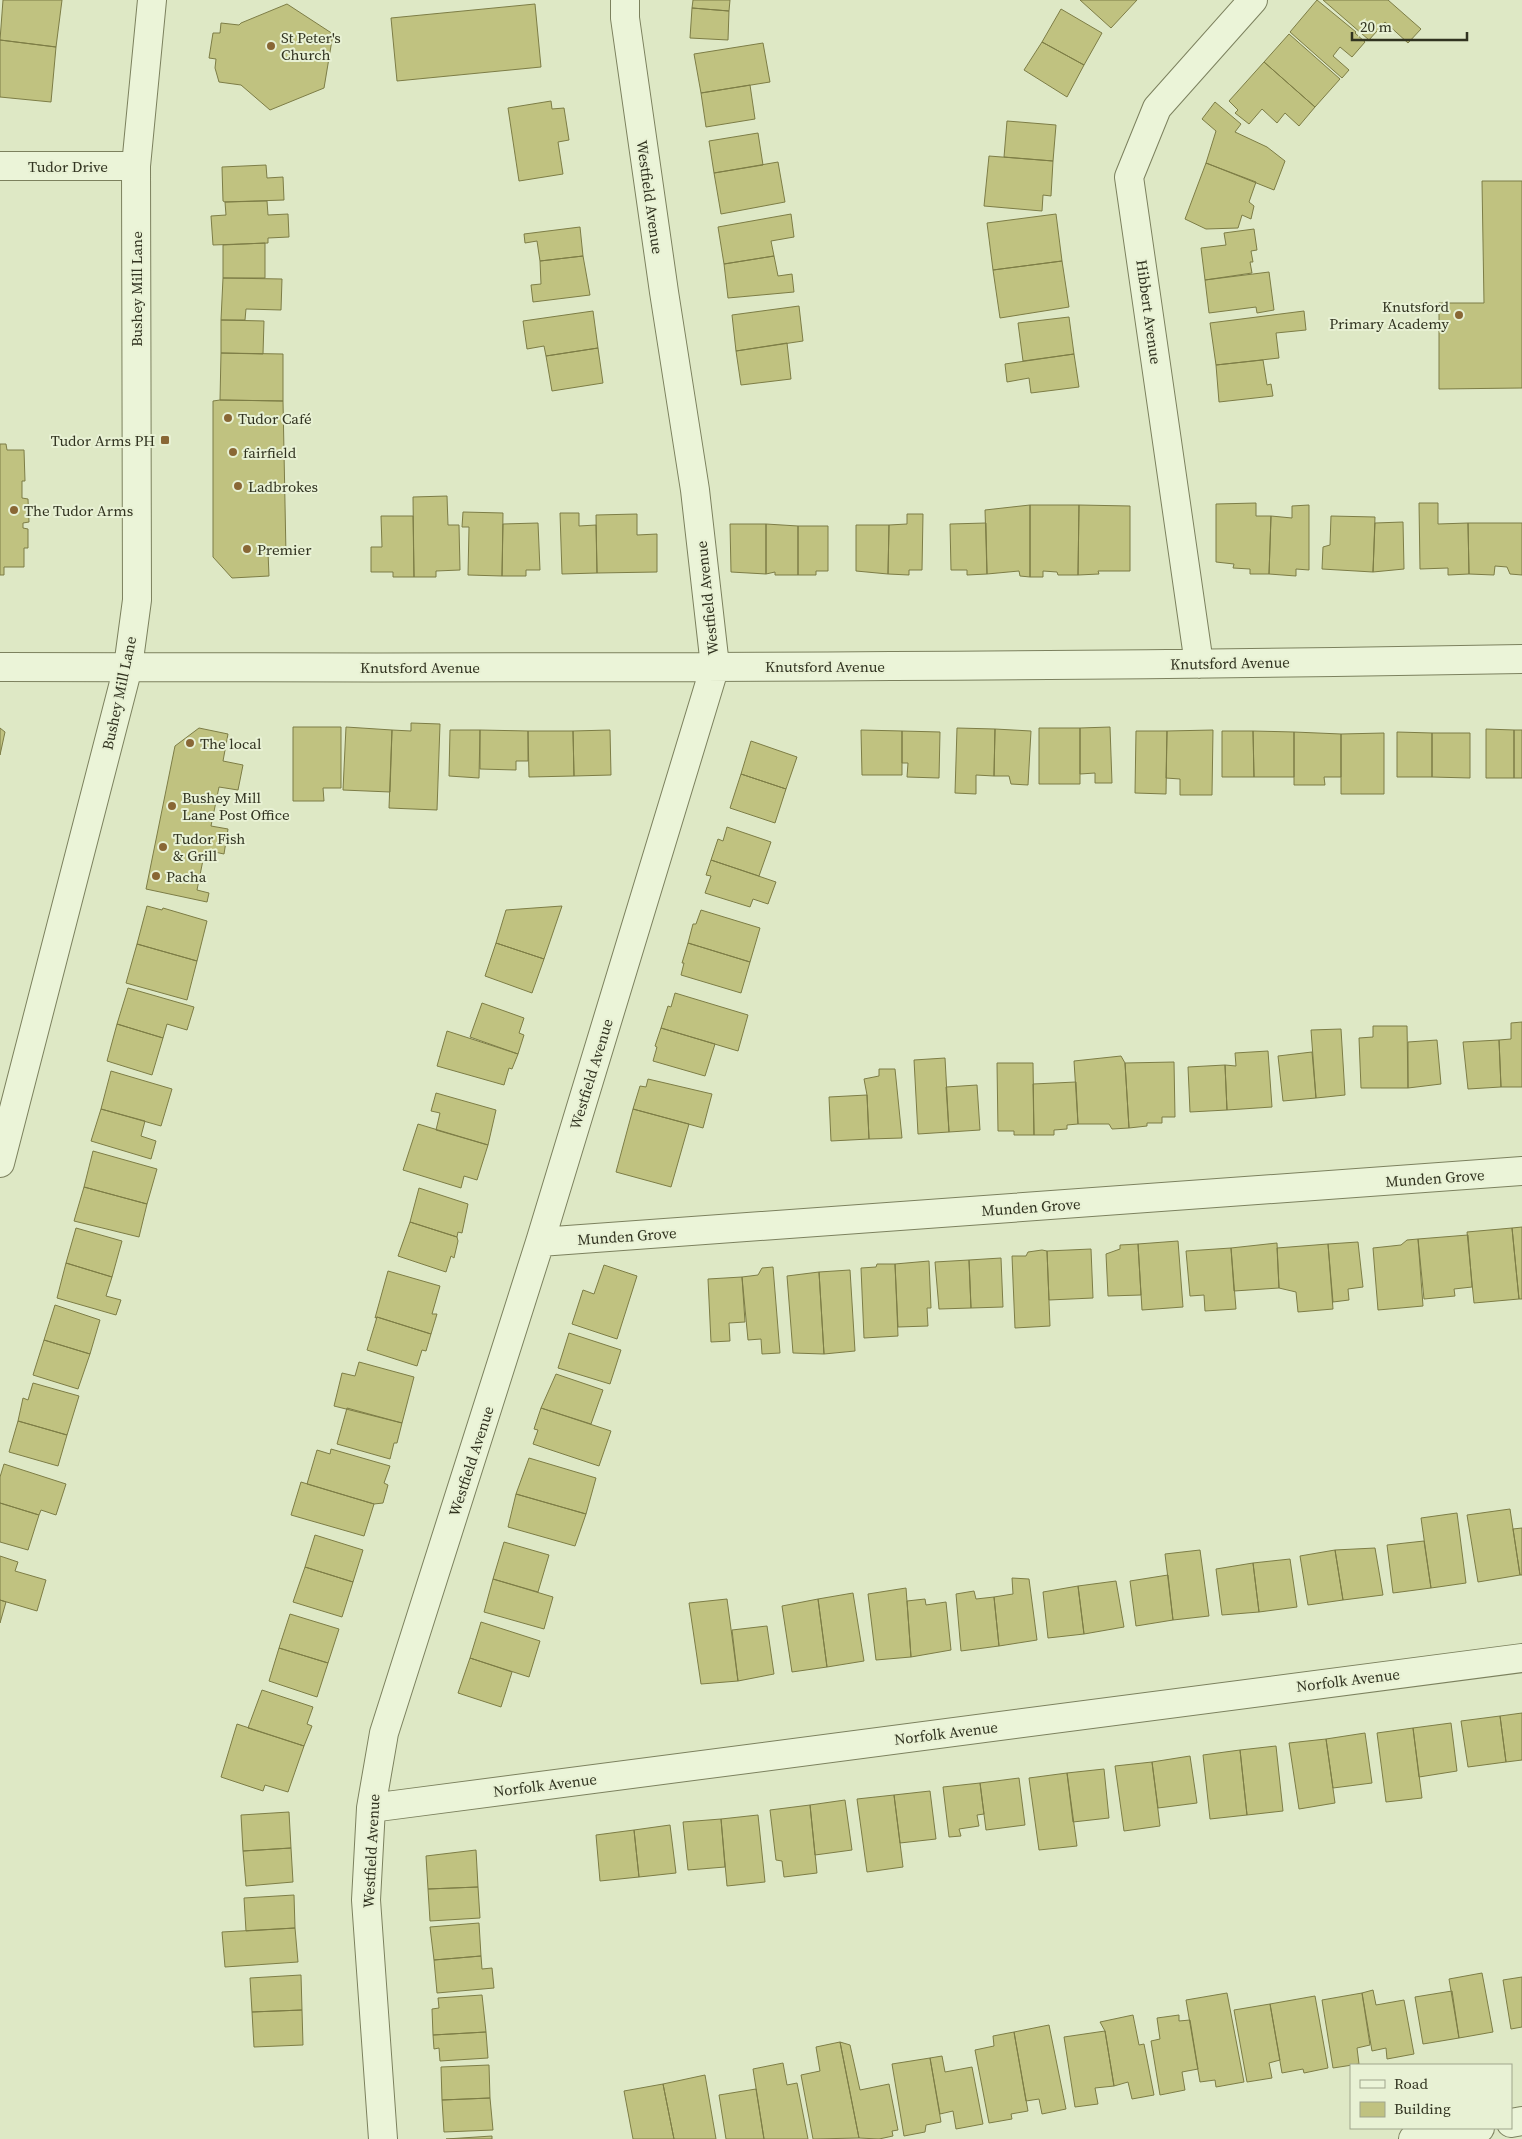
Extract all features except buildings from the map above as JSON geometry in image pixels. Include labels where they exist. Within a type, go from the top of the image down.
[{"type":"street","name":"Bushey Mill Lane","points":[[0,1163],[128,667],[137,600],[136,166],[152,0]]},
{"type":"street","name":"Westfield Avenue","points":[[383,2139],[366,1900],[371,1808],[384,1733],[540,1242],[715,666],[695,490],[661,273],[625,18],[625,0]]},
{"type":"street","name":"Hibbert Avenue","points":[[1198,664],[1129,177],[1157,108],[1253,0]]},
{"type":"street","name":"Tudor Drive","points":[[0,166],[136,166]]},
{"type":"street","name":"Knutsford Avenue","points":[[0,667],[1198,664],[1522,659]]},
{"type":"street","name":"Munden Grove","points":[[540,1242],[1522,1171]]},
{"type":"street","name":"Norfolk Avenue","points":[[371,1808],[1522,1658]]},
{"type":"street","points":[[1413,2139],[1474,2129]]},
{"type":"place","name":"St Peter's Church","points":[[271,46]]},
{"type":"place","name":"Knutsford Primary Academy","points":[[1459,315]]},
{"type":"place","name":"Tudor Café","points":[[228,418]]},
{"type":"place","name":"Tudor Arms PH","points":[[165,440]]},
{"type":"place","name":"fairfield","points":[[233,452]]},
{"type":"place","name":"Ladbrokes","points":[[238,486]]},
{"type":"place","name":"The Tudor Arms","points":[[14,510]]},
{"type":"place","name":"Premier","points":[[247,549]]},
{"type":"place","name":"The local","points":[[190,743]]},
{"type":"place","name":"Bushey Mill Lane Post Office","points":[[172,806]]},
{"type":"place","name":"Tudor Fish & Grill","points":[[163,847]]},
{"type":"place","name":"Pacha","points":[[156,876]]}]
